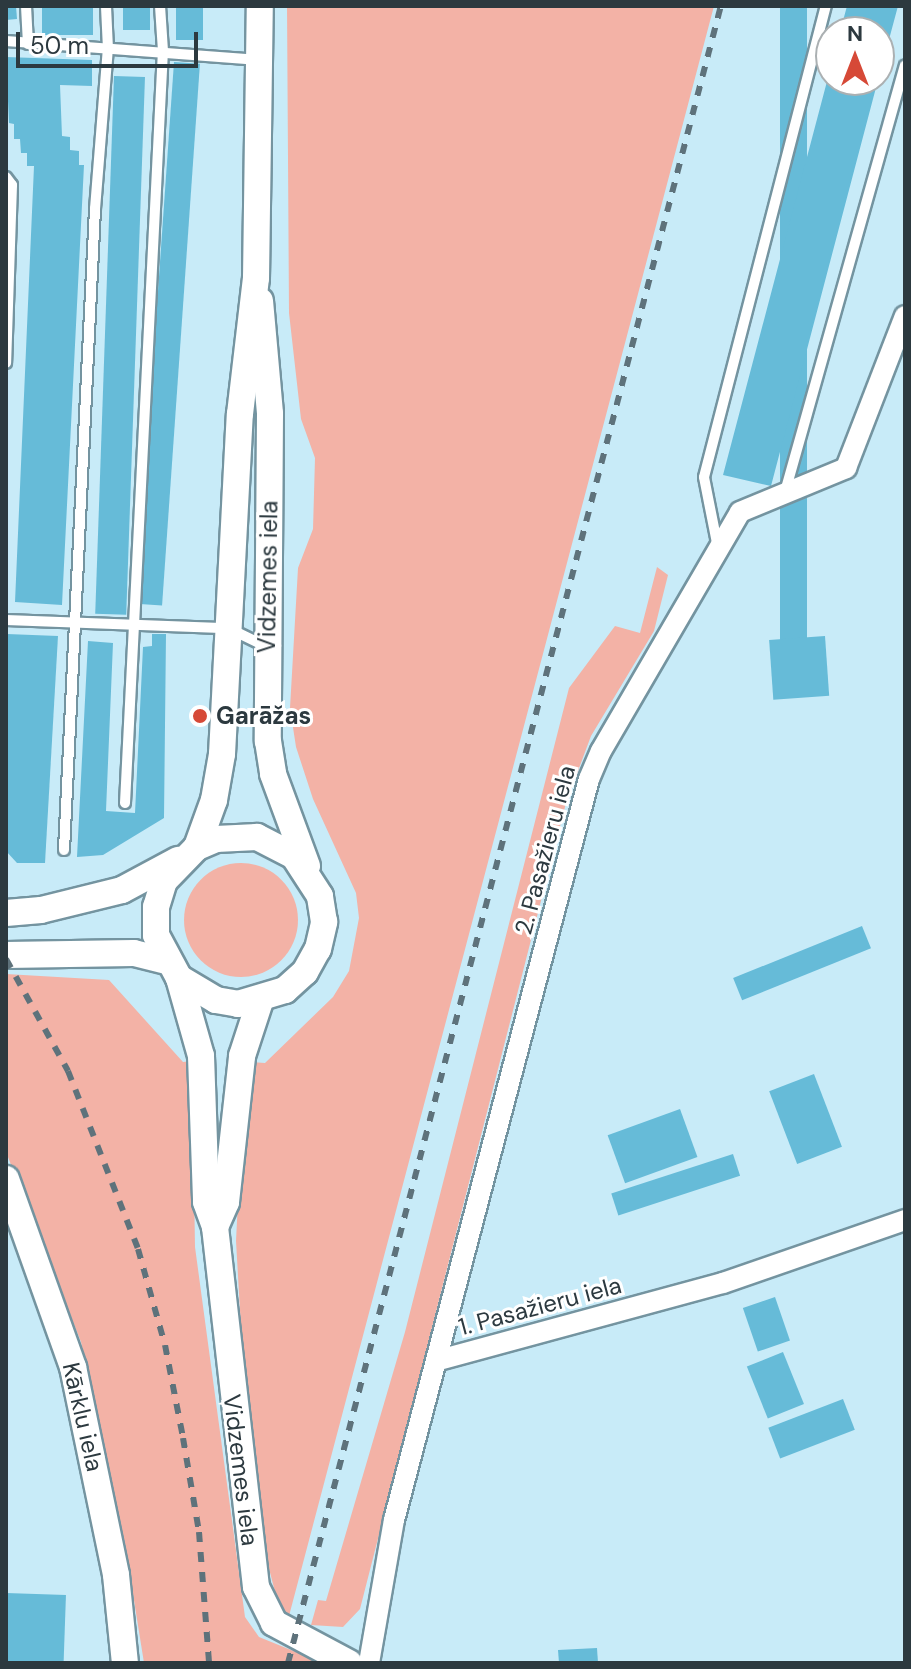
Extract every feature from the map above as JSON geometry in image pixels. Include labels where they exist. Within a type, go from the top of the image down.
[{"type":"street","name":"Vidzemes iela","points":[[260,6],[256,278],[240,414],[222,754],[214,800],[189,853],[164,881],[156,907],[156,935],[172,970],[201,1056],[206,1202],[215,1227],[256,1587],[274,1623],[349,1663]]},
{"type":"street","name":"Vidzemes iela","points":[[215,1227],[226,1202],[242,1056],[260,1001],[285,990],[305,972],[318,949],[324,922],[320,896],[273,774],[267,647],[270,414],[267,340],[256,278]]},
{"type":"street","name":"2. Pasažieru iela","points":[[439,1360],[589,779],[740,512],[846,468],[905,316]]},
{"type":"street","points":[[6,913],[41,910],[122,890],[189,853],[226,837],[257,837],[286,850],[308,871]]},
{"type":"street","points":[[6,955],[134,953],[172,970],[216,1000],[260,1001]]},
{"type":"street","name":"Kārklu iela","points":[[6,1179],[73,1367],[116,1575],[125,1663]]},
{"type":"street","name":"1. Pasažieru iela","points":[[369,1663],[394,1520],[439,1360],[723,1283],[905,1220]]},
{"type":"lane","points":[[26,6],[28,44]]},
{"type":"lane","points":[[64,850],[95,209],[108,49],[106,6]]},
{"type":"lane","points":[[125,803],[131,627],[163,51],[160,6]]},
{"type":"lane","points":[[718,550],[704,477],[826,6]]},
{"type":"lane","points":[[6,41],[260,60]]},
{"type":"lane","points":[[785,494],[905,66]]},
{"type":"lane","points":[[6,177],[12,185],[6,363]]},
{"type":"lane","points":[[6,620],[131,627],[228,628],[267,647]]},
{"type":"shaded area","points":[[287,6],[714,6],[289,1616],[279,1607],[267,1561],[241,1328],[236,1241],[241,1140],[251,1062],[265,1063],[333,997],[349,971],[359,918],[356,893],[313,799],[296,747],[290,708],[298,568],[313,529],[315,458],[301,419],[289,313]]},
{"type":"shaded area","points":[[657,567],[668,575],[654,631],[591,736],[566,803],[360,1609],[343,1627],[311,1625],[318,1600],[326,1601],[405,1332],[569,688],[615,626],[640,633]]},
{"type":"shaded area","points":[[241,863],[273,872],[289,888],[298,920],[289,952],[273,968],[241,977],[209,968],[193,952],[184,920],[193,888],[209,872]]},
{"type":"shaded area","points":[[6,974],[109,980],[183,1062],[192,1061],[195,1247],[245,1617],[259,1637],[323,1663],[144,1663],[125,1544],[81,1342],[6,1152]]},
{"type":"building","points":[[6,6],[16,6],[17,19],[6,20]]},
{"type":"building","points":[[42,6],[93,6],[93,35],[42,35]]},
{"type":"building","points":[[123,6],[150,6],[150,30],[123,30]]},
{"type":"building","points":[[176,6],[203,6],[203,40],[176,40]]},
{"type":"building","points":[[780,6],[807,6],[807,648],[780,648]]},
{"type":"building","points":[[847,6],[898,6],[895,17],[844,16]]},
{"type":"building","points":[[6,57],[92,60],[92,86],[60,85],[62,136],[70,137],[70,150],[79,151],[79,165],[84,165],[62,605],[15,602],[34,166],[27,166],[27,153],[21,153],[20,139],[14,139],[14,124],[9,123]]},
{"type":"building","points":[[174,62],[200,64],[162,605],[136,604]]},
{"type":"building","points":[[114,76],[145,77],[126,615],[95,614]]},
{"type":"building","points":[[823,96],[874,96],[771,486],[723,475]]},
{"type":"building","points":[[7,634],[58,636],[45,863],[17,863],[6,851]]},
{"type":"building","points":[[152,634],[166,634],[164,818],[103,855],[77,857],[88,641],[113,643],[106,811],[135,813],[143,647],[152,646]]},
{"type":"building","points":[[825,636],[829,696],[773,700],[769,640]]},
{"type":"building","points":[[862,926],[871,948],[742,1000],[733,978]]},
{"type":"building","points":[[814,1074],[842,1147],[797,1164],[769,1091]]},
{"type":"building","points":[[680,1109],[697,1157],[625,1183],[608,1135]]},
{"type":"building","points":[[733,1154],[740,1176],[618,1215],[611,1194]]},
{"type":"building","points":[[775,1297],[790,1340],[758,1352],[743,1308]]},
{"type":"building","points":[[783,1352],[804,1404],[768,1419],[747,1367]]},
{"type":"building","points":[[843,1399],[855,1430],[780,1458],[768,1428]]},
{"type":"building","points":[[6,1593],[66,1595],[64,1663],[6,1663]]},
{"type":"building","points":[[597,1648],[598,1663],[559,1663],[558,1650]]},
{"type":"railway","points":[[288,1663],[721,6]]},
{"type":"railway","points":[[6,959],[68,1071],[138,1249],[165,1345],[183,1438],[199,1532],[209,1663]]},
{"type":"place","name":"Garāžas","points":[[200,716]]}]
